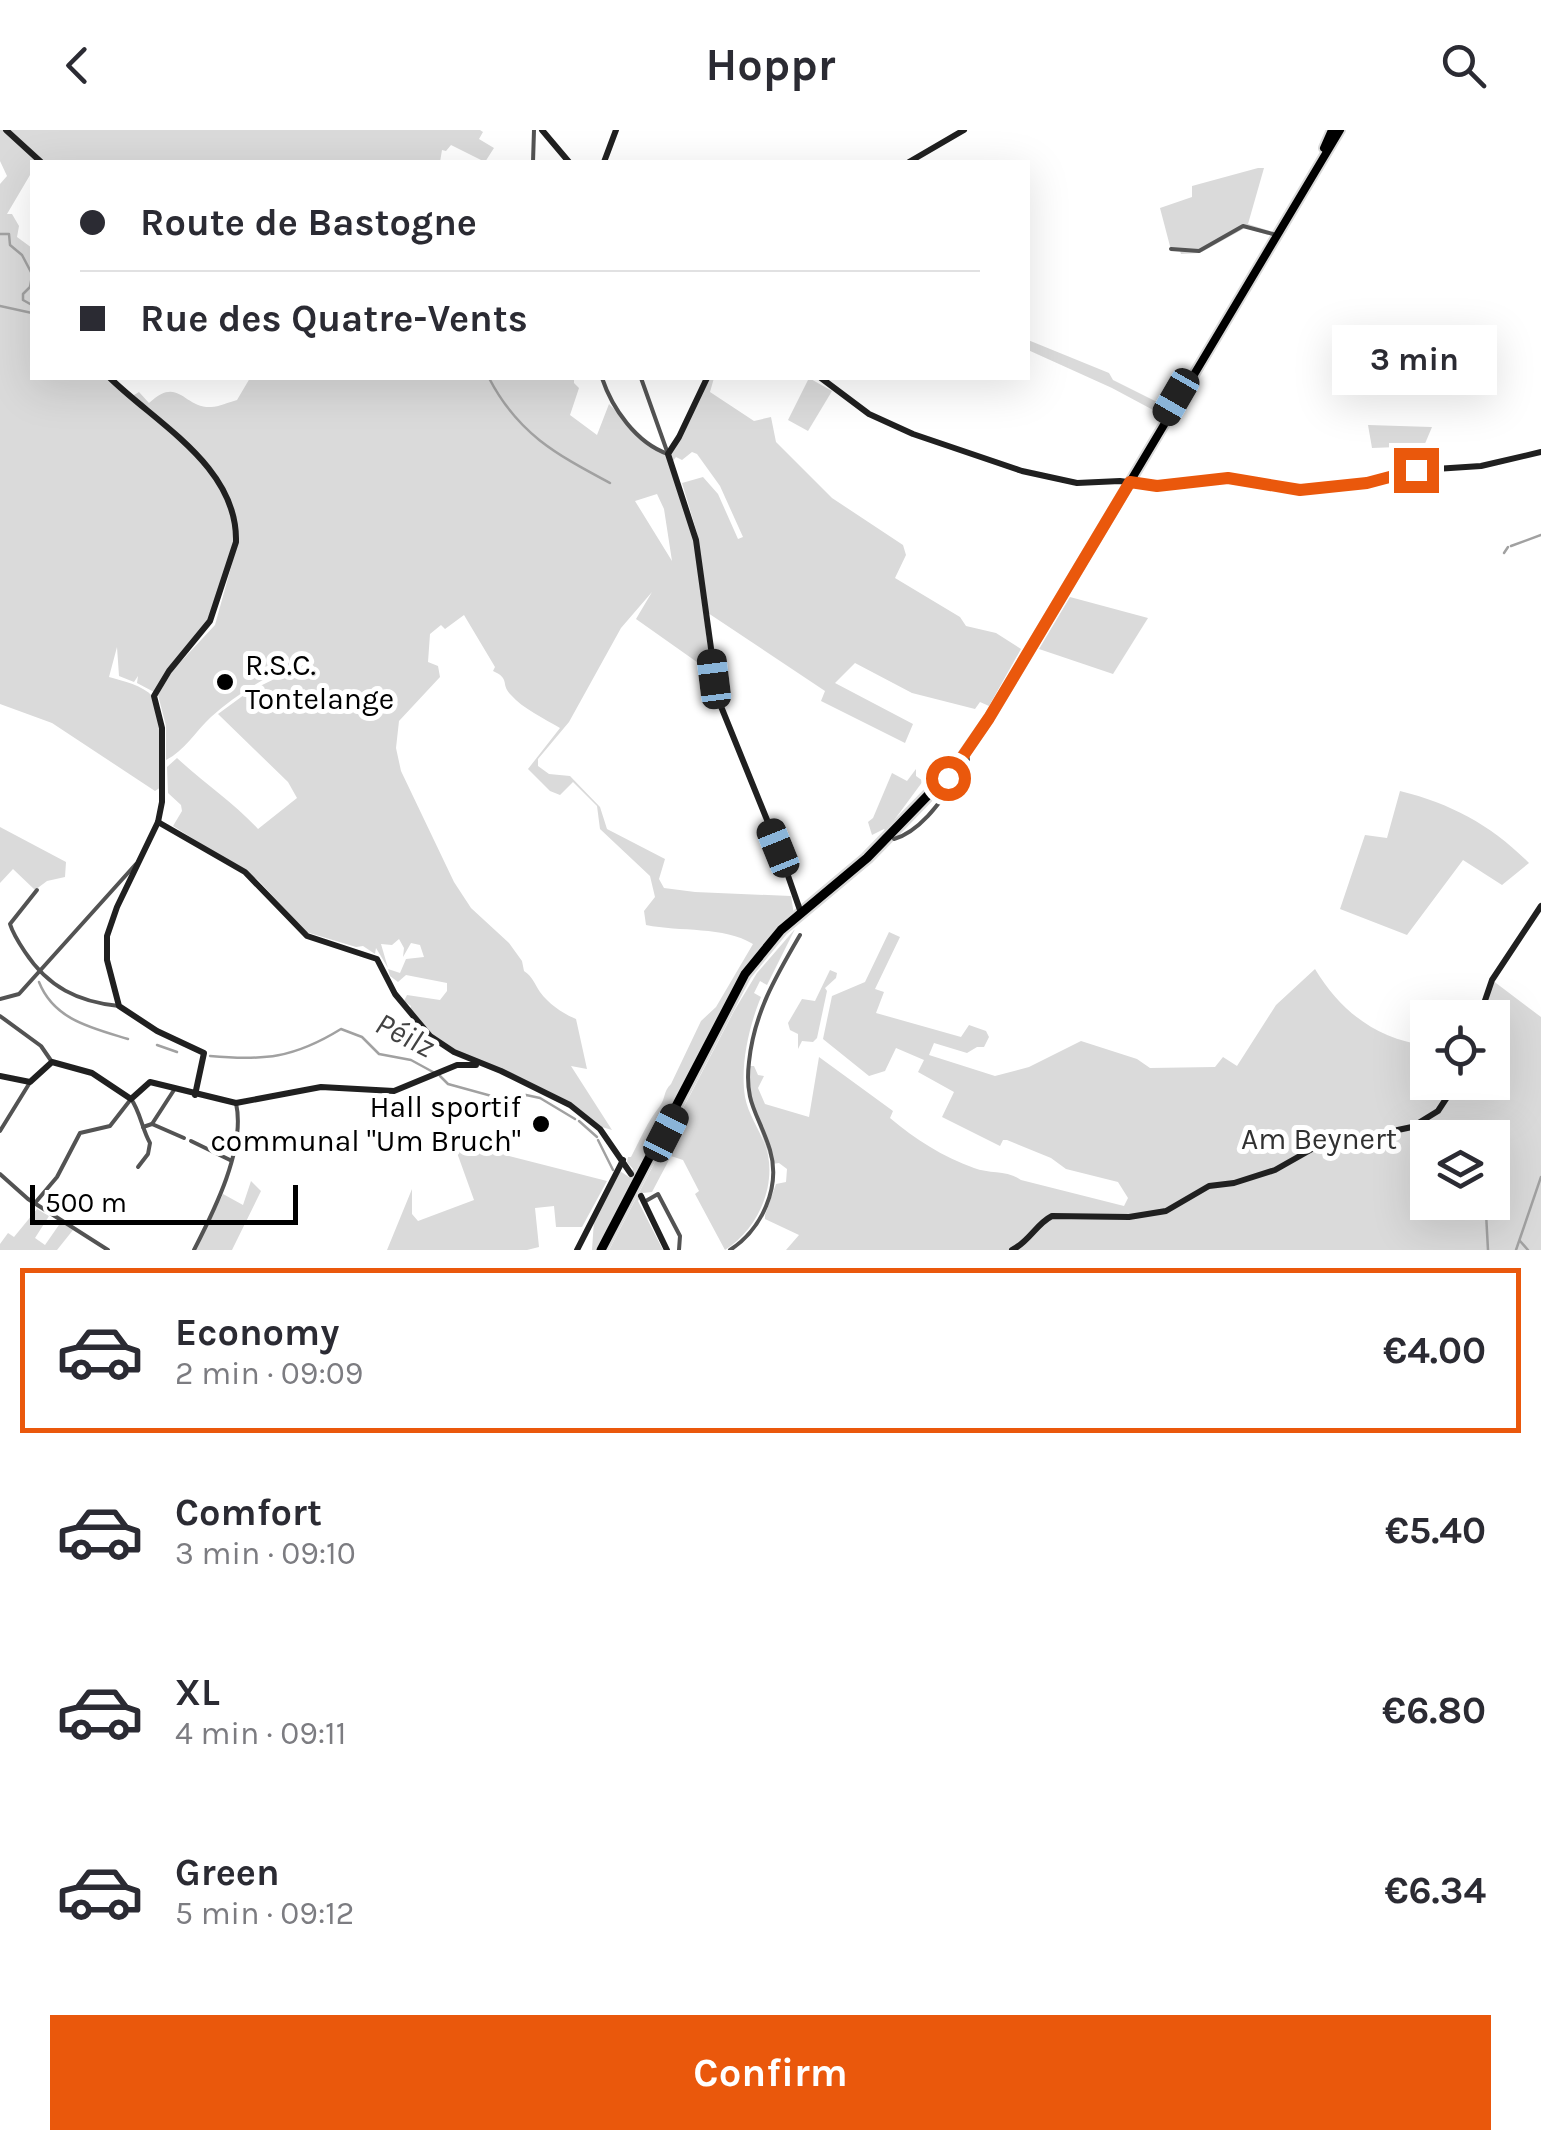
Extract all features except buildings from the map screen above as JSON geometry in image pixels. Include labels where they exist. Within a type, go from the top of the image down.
[{"type":"highway","points":[[602,1250],[734,991],[771,940],[879,847],[937,789]]},
{"type":"highway","points":[[602,1250],[636,1179],[760,960],[792,926],[894,839],[937,789]]},
{"type":"main road","points":[[937,789],[1128,482],[1334,130]]},
{"type":"main road","points":[[937,789],[966,753],[1334,130]]},
{"type":"street","points":[[6,130],[39,160]]},
{"type":"street","points":[[533,160],[534,130]]},
{"type":"street","points":[[542,130],[567,160]]},
{"type":"street","points":[[605,160],[616,130]]},
{"type":"street","points":[[912,160],[964,130]]},
{"type":"street","points":[[1171,249],[1199,250],[1243,226],[1273,234]]},
{"type":"street","points":[[112,380],[218,478],[236,532],[210,621],[168,671],[154,696],[163,739],[164,790],[158,822],[107,936],[107,960],[119,1006]]},
{"type":"street","points":[[603,380],[618,411],[653,447],[668,454]]},
{"type":"street","points":[[642,380],[694,531],[718,699],[801,913]]},
{"type":"street","points":[[668,454],[706,380]]},
{"type":"street","points":[[824,380],[882,421],[932,442],[1059,480],[1157,486],[1228,478],[1300,490],[1420,470],[1481,466],[1541,452]]},
{"type":"street","points":[[894,839],[932,810],[965,767],[966,753]]},
{"type":"street","points":[[158,822],[245,872],[306,936],[377,958],[395,994],[430,1036],[454,1052],[570,1105],[600,1129],[636,1179]]},
{"type":"street","points":[[0,999],[19,994],[115,884],[140,861]]},
{"type":"street","points":[[37,890],[14,915],[10,928],[40,973],[64,992],[119,1006],[156,1031],[201,1050],[205,1057],[196,1095]]},
{"type":"street","points":[[1485,1000],[1492,980],[1541,906]]},
{"type":"street","points":[[730,1250],[762,1218],[770,1190],[770,1151],[749,1099],[748,1062],[764,999],[800,935]]},
{"type":"street","points":[[0,1017],[41,1046],[52,1062],[92,1073],[131,1099],[150,1142],[148,1154],[138,1167]]},
{"type":"street","points":[[0,1131],[30,1082],[52,1062]]},
{"type":"street","points":[[35,1204],[57,1177],[76,1136],[110,1126],[146,1082],[236,1103],[320,1087],[394,1092],[463,1064],[488,1066]]},
{"type":"street","points":[[0,1076],[30,1082]]},
{"type":"street","points":[[152,1124],[174,1090]]},
{"type":"street","points":[[1012,1250],[1032,1237],[1052,1216],[1155,1214],[1173,1209],[1209,1186],[1254,1178],[1336,1136],[1397,1131],[1424,1122],[1446,1100]]},
{"type":"street","points":[[194,1250],[218,1202],[230,1160],[238,1122],[236,1103]]},
{"type":"street","points":[[141,1127],[152,1124],[184,1138]]},
{"type":"street","points":[[191,1141],[230,1160]]},
{"type":"street","points":[[577,1250],[623,1160]]},
{"type":"street","points":[[0,1174],[35,1204],[108,1250]]},
{"type":"street","points":[[667,1250],[642,1199],[658,1194],[680,1236],[680,1250]]},
{"type":"green space","points":[[0,130],[480,130],[483,132],[479,139],[494,148],[486,160],[451,145],[442,150],[440,160],[30,160],[30,175],[7,214],[12,214],[19,226],[17,237],[30,247],[30,380],[109,380],[129,398],[139,392],[149,403],[159,395],[174,392],[211,407],[237,400],[249,380],[574,380],[579,388],[570,415],[597,435],[609,404],[653,447],[668,454],[706,380],[713,380],[710,392],[754,421],[771,417],[776,442],[832,498],[903,545],[906,555],[895,578],[960,617],[966,626],[996,633],[1021,649],[989,706],[980,702],[975,709],[912,693],[855,663],[835,683],[913,724],[905,743],[821,701],[825,691],[708,613],[697,533],[682,483],[703,477],[718,494],[738,539],[743,537],[720,486],[697,454],[692,452],[673,461],[693,533],[711,672],[636,619],[652,592],[621,628],[569,722],[538,759],[538,766],[549,774],[570,776],[600,807],[607,829],[665,859],[659,879],[664,888],[791,896],[794,915],[768,940],[597,1250],[592,1250],[594,1220],[620,1171],[629,1177],[633,1169],[628,1157],[662,1103],[701,1021],[716,1007],[753,944],[729,934],[646,925],[644,911],[655,897],[650,876],[600,829],[597,806],[573,782],[560,795],[550,791],[528,769],[560,728],[511,695],[504,679],[493,671],[495,667],[464,615],[430,634],[428,662],[438,666],[440,677],[399,721],[396,748],[401,771],[454,882],[471,908],[509,943],[544,996],[576,1019],[587,1069],[571,1066],[612,1130],[602,1127],[572,1103],[436,1040],[404,1001],[407,995],[440,1000],[447,991],[447,983],[406,975],[398,982],[388,969],[400,973],[406,959],[424,957],[420,945],[411,943],[403,957],[399,939],[392,945],[381,944],[388,968],[376,948],[375,954],[363,946],[306,932],[258,880],[173,826],[182,811],[168,793],[167,767],[177,758],[258,829],[297,798],[288,782],[218,714],[248,692],[307,663],[305,658],[232,699],[166,760],[166,726],[158,695],[173,670],[215,625],[233,560],[214,613],[154,692],[137,683],[138,676],[134,682],[119,676],[117,647],[109,677],[149,693],[160,716],[164,785],[155,791],[52,723],[0,704],[0,184],[7,176],[0,161]],"holes":[[[657,494],[664,509],[672,561],[635,501]]]},
{"type":"green space","points":[[1264,168],[1248,224],[1270,231],[1268,235],[1245,228],[1200,253],[1171,250],[1160,208],[1192,197],[1192,186]]},
{"type":"green space","points":[[1030,341],[1109,373],[1113,380],[1163,405],[1155,411],[1030,351]]},
{"type":"green space","points":[[808,380],[832,391],[808,431],[788,420]]},
{"type":"green space","points":[[1368,425],[1432,427],[1424,446],[1372,448]]},
{"type":"green space","points":[[1070,597],[1148,618],[1113,674],[1039,649]]},
{"type":"green space","points":[[916,769],[916,776],[923,781],[895,819],[890,834],[884,829],[872,835],[868,822],[892,773],[907,781]]},
{"type":"green space","points":[[1400,791],[1437,802],[1470,818],[1529,863],[1502,885],[1463,860],[1407,935],[1340,909],[1365,835],[1387,838]]},
{"type":"green space","points":[[0,827],[66,862],[65,877],[47,881],[35,890],[13,869],[0,883]]},
{"type":"green space","points":[[795,929],[767,985],[760,981],[754,993],[761,997],[747,1046],[744,1085],[747,1105],[766,1148],[769,1169],[765,1196],[754,1221],[725,1250],[695,1194],[699,1191],[683,1160],[671,1156],[652,1192],[643,1193],[638,1201],[663,1250],[609,1250],[734,1011],[757,973]]},
{"type":"green space","name":"Am Beynert","points":[[889,932],[900,937],[875,989],[884,992],[876,1013],[961,1037],[969,1025],[986,1031],[989,1037],[984,1047],[967,1053],[934,1043],[929,1055],[995,1076],[1029,1067],[1081,1041],[1137,1059],[1150,1068],[1215,1067],[1223,1057],[1237,1066],[1276,1005],[1315,969],[1349,1011],[1376,1030],[1410,1042],[1410,1100],[1510,1100],[1510,1000],[1485,1000],[1492,980],[1541,1017],[1541,1250],[786,1250],[799,1235],[765,1219],[765,1215],[776,1184],[786,1182],[787,1169],[779,1163],[772,1164],[749,1099],[748,1066],[754,1066],[758,1075],[764,1076],[758,1088],[765,1104],[809,1117],[819,1057],[893,1111],[890,1118],[900,1126],[951,1158],[980,1170],[1124,1206],[1128,1198],[1118,1182],[1066,1169],[1051,1158],[1007,1140],[1000,1146],[942,1117],[954,1092],[918,1072],[924,1060],[896,1048],[885,1071],[869,1076],[823,1039],[832,996],[865,982]]},
{"type":"green space","points":[[830,970],[837,973],[825,988],[817,1038],[813,1042],[802,1041],[798,1049],[798,1034],[790,1030],[788,1023],[802,999],[815,1001]]},
{"type":"green space","points":[[451,1136],[502,1145],[505,1155],[607,1181],[582,1227],[556,1227],[554,1206],[535,1208],[539,1247],[387,1250],[412,1189],[412,1214],[418,1221],[474,1200]]},
{"type":"green space","points":[[251,1181],[261,1191],[232,1250],[196,1250],[223,1194],[243,1205]]},
{"type":"green space","points":[[37,1209],[49,1216],[35,1238],[45,1245],[61,1222],[73,1230],[57,1250],[0,1250],[8,1233],[14,1237]]},
{"type":"waterway","points":[[0,234],[9,234],[10,245],[22,255],[30,270]]},
{"type":"waterway","points":[[30,287],[23,294],[23,300],[30,304]]},
{"type":"waterway","points":[[0,306],[30,313]]},
{"type":"waterway","points":[[490,380],[513,414],[540,441],[610,483]]},
{"type":"waterway","points":[[1511,546],[1541,535]]},
{"type":"waterway","points":[[1504,553],[1508,547]]},
{"type":"waterway","name":"Péilz","points":[[39,982],[64,1014],[128,1039]]},
{"type":"waterway","name":"Péilz","points":[[210,1056],[247,1058],[293,1052],[341,1029],[362,1037],[379,1054],[411,1060],[433,1072]]},
{"type":"waterway","name":"Péilz","points":[[157,1045],[177,1052]]},
{"type":"waterway","name":"Péilz","points":[[440,1076],[448,1084],[510,1101],[526,1095],[540,1098],[575,1119]]},
{"type":"waterway","name":"Péilz","points":[[579,1121],[597,1137]]},
{"type":"waterway","name":"Péilz","points":[[598,1140],[613,1170]]},
{"type":"waterway","points":[[1516,1250],[1541,1177]]},
{"type":"waterway","points":[[1486,1220],[1488,1250]]},
{"type":"waterway","points":[[1520,1241],[1528,1250]]},
{"type":"place","name":"R.S.C. Tontelange","points":[[225,682]]},
{"type":"place","name":"Hall sportif communal \"Um Bruch\"","points":[[541,1124]]},
{"type":"route","points":[[948,778],[978,736],[1130,482],[1157,486],[1228,478],[1300,490],[1367,483],[1416,470]]}]
